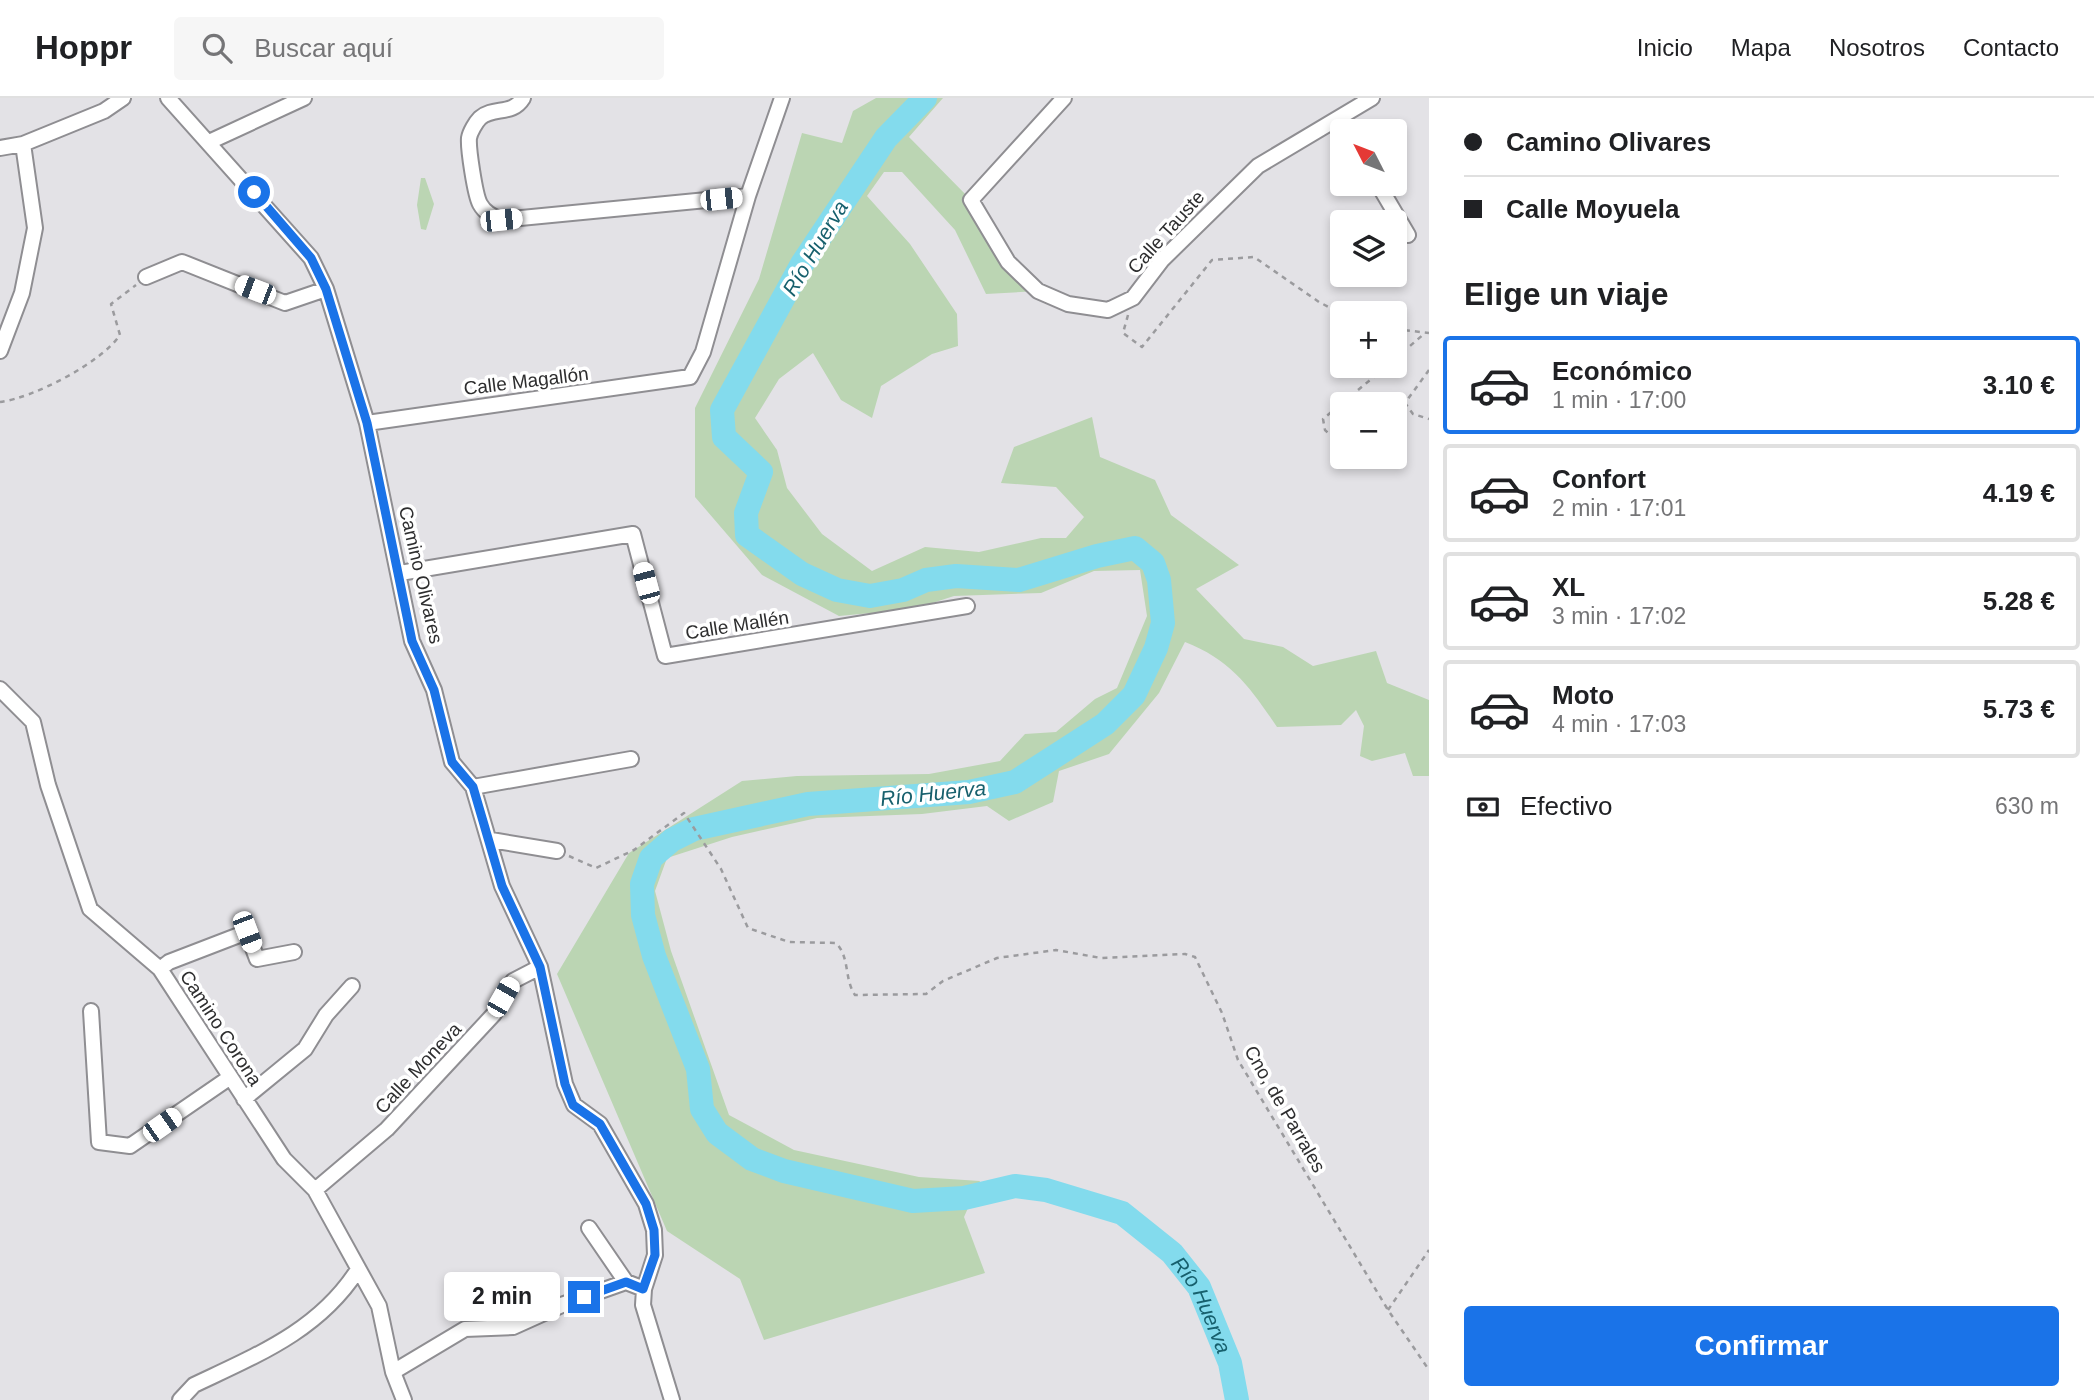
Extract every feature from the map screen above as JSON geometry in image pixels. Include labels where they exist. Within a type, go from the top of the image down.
[{"type":"street","points":[[0,148],[23,144],[104,111],[123,98]]},
{"type":"street","name":"Camino Olivares","points":[[168,98],[311,258],[326,289],[367,423],[412,641],[434,690],[452,762],[473,787],[491,840],[502,886],[540,967],[565,1084],[573,1105],[600,1124],[646,1204],[654,1230],[655,1255],[643,1289],[643,1304],[672,1400]]},
{"type":"street","points":[[209,142],[304,98]]},
{"type":"street","points":[[523,98],[518,105],[507,111],[490,112],[478,119],[469,136],[478,202],[487,214],[501,220],[748,196],[782,98]]},
{"type":"street","name":"Calle Tauste","points":[[1064,98],[971,200],[1008,262],[1038,292],[1068,303],[1108,310],[1133,298],[1170,252],[1258,166],[1330,132]]},
{"type":"street","name":"Calle Tauste","points":[[1350,119],[1372,98]]},
{"type":"street","points":[[0,351],[22,293],[35,228],[23,144]]},
{"type":"street","name":"Calle Magallón","points":[[367,423],[690,377],[703,352],[748,196]]},
{"type":"street","points":[[1385,196],[1408,235]]},
{"type":"street","points":[[146,277],[182,262],[285,303],[326,289]]},
{"type":"street","name":"Calle Mallén","points":[[400,573],[633,534],[665,656],[967,607]]},
{"type":"street","name":"Camino Corona","points":[[0,689],[33,722],[48,785],[90,909],[160,969],[284,1159],[316,1190],[357,1271],[379,1306],[393,1372],[404,1400]]},
{"type":"street","points":[[473,787],[631,759]]},
{"type":"street","points":[[491,840],[557,850]]},
{"type":"street","points":[[160,969],[169,961],[247,932],[257,959],[294,952]]},
{"type":"street","name":"Calle Moneva","points":[[316,1190],[387,1129],[494,1014],[513,981],[540,967]]},
{"type":"street","points":[[244,1099],[305,1049],[326,1015],[352,986]]},
{"type":"street","points":[[91,1011],[99,1142],[130,1146],[229,1078]]},
{"type":"street","points":[[589,1228],[626,1282],[643,1289]]},
{"type":"street","points":[[180,1400],[194,1385],[311,1323],[329,1309],[357,1271]]},
{"type":"street","points":[[393,1372],[465,1329],[513,1327],[564,1304],[626,1282]]},
{"type":"path","points":[[1133,298],[1123,333],[1142,346],[1212,260],[1254,257],[1330,306]]},
{"type":"path","points":[[0,402],[17,400],[39,390],[94,359],[114,343],[120,335],[111,304],[146,277]]},
{"type":"path","points":[[1407,330],[1427,333]]},
{"type":"path","points":[[1407,349],[1427,333]]},
{"type":"path","points":[[1429,370],[1405,403],[1413,414],[1429,419]]},
{"type":"path","points":[[1356,392],[1373,378]]},
{"type":"path","points":[[1330,413],[1323,419],[1325,430],[1330,435]]},
{"type":"path","name":"Cno, de Parrales","points":[[557,850],[596,868],[634,850],[684,813],[721,869],[748,928],[789,942],[836,943],[843,950],[850,988],[855,995],[926,993],[943,981],[996,958],[1056,950],[1101,958],[1185,954],[1195,957],[1222,1013],[1238,1060],[1388,1310],[1429,1370]]},
{"type":"path","points":[[1388,1310],[1429,1250]]},
{"type":"green space","points":[[876,98],[943,98],[909,137],[971,200],[1038,291],[986,294],[955,230],[902,172],[884,172],[867,196],[910,244],[957,314],[958,346],[932,354],[881,386],[872,418],[841,400],[813,353],[779,379],[755,418],[777,450],[787,488],[822,534],[872,571],[925,547],[979,552],[1041,538],[1066,538],[1084,517],[1056,487],[1001,483],[1014,447],[1092,417],[1100,457],[1155,480],[1171,515],[1239,565],[1196,589],[1244,639],[1283,647],[1313,666],[1376,651],[1387,683],[1429,700],[1429,776],[1413,776],[1405,753],[1372,761],[1360,756],[1364,726],[1356,710],[1341,725],[1277,727],[1238,676],[1215,657],[1185,642],[1159,693],[1109,754],[1059,771],[1053,802],[1009,821],[987,806],[922,814],[817,818],[732,837],[667,858],[655,891],[671,951],[729,1115],[794,1150],[919,1177],[980,1181],[964,1217],[985,1273],[764,1340],[740,1279],[667,1231],[557,974],[629,853],[742,781],[797,776],[929,774],[1000,761],[1025,734],[1056,732],[1095,699],[1117,688],[1147,616],[1140,570],[1094,571],[1041,593],[954,596],[914,609],[839,616],[762,575],[695,497],[695,408],[759,279],[802,133],[842,143],[853,111]]},
{"type":"green space","points":[[421,178],[425,178],[434,204],[426,230],[421,229],[417,205]]},
{"type":"waterway","name":"Río Huerva","points":[[925,98],[886,138],[802,264],[722,410],[724,437],[761,472],[746,513],[747,535],[802,574],[837,590],[870,596],[903,590],[926,580],[956,576],[1019,580],[1097,556],[1135,548],[1153,563],[1159,580],[1163,623],[1156,648],[1134,695],[1105,724],[1015,782],[969,792],[808,804],[694,829],[672,840],[651,858],[642,884],[643,915],[654,956],[698,1069],[702,1109],[717,1133],[752,1159],[784,1171],[913,1201],[964,1198],[1015,1186],[1046,1190],[1122,1213],[1172,1253],[1199,1287],[1230,1363],[1237,1400]]},
{"type":"route","points":[[254,192],[311,258],[326,289],[367,423],[412,641],[443,717],[452,762],[473,787],[491,840],[502,886],[540,967],[565,1084],[573,1105],[600,1124],[646,1204],[654,1230],[655,1255],[643,1289],[626,1282],[584,1297]]}]
